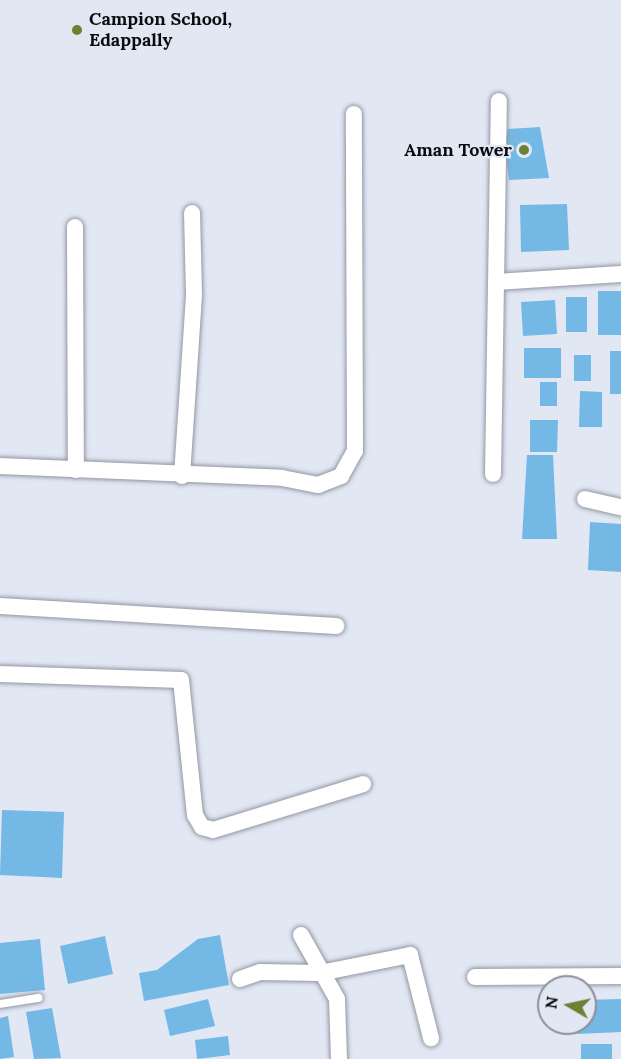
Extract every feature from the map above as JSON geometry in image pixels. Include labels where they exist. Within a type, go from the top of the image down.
[{"type":"street","points":[[493,474],[499,101]]},
{"type":"street","points":[[0,466],[182,476],[282,478],[318,485],[341,476],[355,451],[354,114]]},
{"type":"street","points":[[182,476],[194,294],[192,213]]},
{"type":"street","points":[[75,227],[76,470]]},
{"type":"street","points":[[496,282],[621,274]]},
{"type":"street","points":[[585,499],[621,507]]},
{"type":"street","points":[[0,606],[336,626]]},
{"type":"street","points":[[0,674],[181,680],[195,815],[202,827],[213,830],[363,784]]},
{"type":"street","points":[[301,935],[337,999],[339,1059]]},
{"type":"street","points":[[240,979],[260,972],[320,972],[410,955],[431,1038]]},
{"type":"street","points":[[475,978],[621,976]]},
{"type":"lane","points":[[0,1004],[39,998]]},
{"type":"building","name":"Aman Tower","points":[[540,127],[549,178],[509,180],[504,144],[508,129]]},
{"type":"building","points":[[567,204],[569,250],[521,252],[520,205]]},
{"type":"building","points":[[598,291],[621,291],[621,335],[598,335]]},
{"type":"building","points":[[566,297],[587,297],[587,332],[566,332]]},
{"type":"building","points":[[555,300],[557,334],[523,336],[521,302]]},
{"type":"building","points":[[524,348],[561,348],[561,378],[524,378]]},
{"type":"building","points":[[610,351],[621,351],[621,394],[610,394]]},
{"type":"building","points":[[574,355],[591,355],[591,381],[574,381]]},
{"type":"building","points":[[540,382],[557,382],[557,406],[540,406]]},
{"type":"building","points":[[580,391],[602,392],[602,427],[579,427]]},
{"type":"building","points":[[530,420],[558,420],[557,452],[530,452]]},
{"type":"building","points":[[527,455],[553,455],[557,539],[522,539]]},
{"type":"building","points":[[590,522],[621,524],[621,572],[588,570]]},
{"type":"building","points":[[2,810],[64,812],[62,878],[0,875]]},
{"type":"building","points":[[220,935],[229,985],[144,1001],[139,973],[157,970],[198,939]]},
{"type":"building","points":[[105,936],[113,974],[68,984],[60,946]]},
{"type":"building","points":[[40,939],[45,990],[0,994],[0,943]]},
{"type":"building","points":[[208,999],[215,1026],[170,1036],[164,1010]]},
{"type":"building","points":[[621,999],[621,1032],[597,1033],[597,1000]]},
{"type":"building","points":[[52,1008],[61,1058],[34,1059],[26,1012]]},
{"type":"building","points":[[8,1016],[14,1057],[0,1059],[0,1018]]},
{"type":"building","points":[[228,1036],[230,1055],[197,1059],[195,1040]]},
{"type":"building","points":[[581,1044],[612,1044],[612,1059],[581,1059]]},
{"type":"place","name":"Campion School, Edappally","points":[[77,30]]},
{"type":"place","name":"Aman Tower","points":[[524,150]]}]
